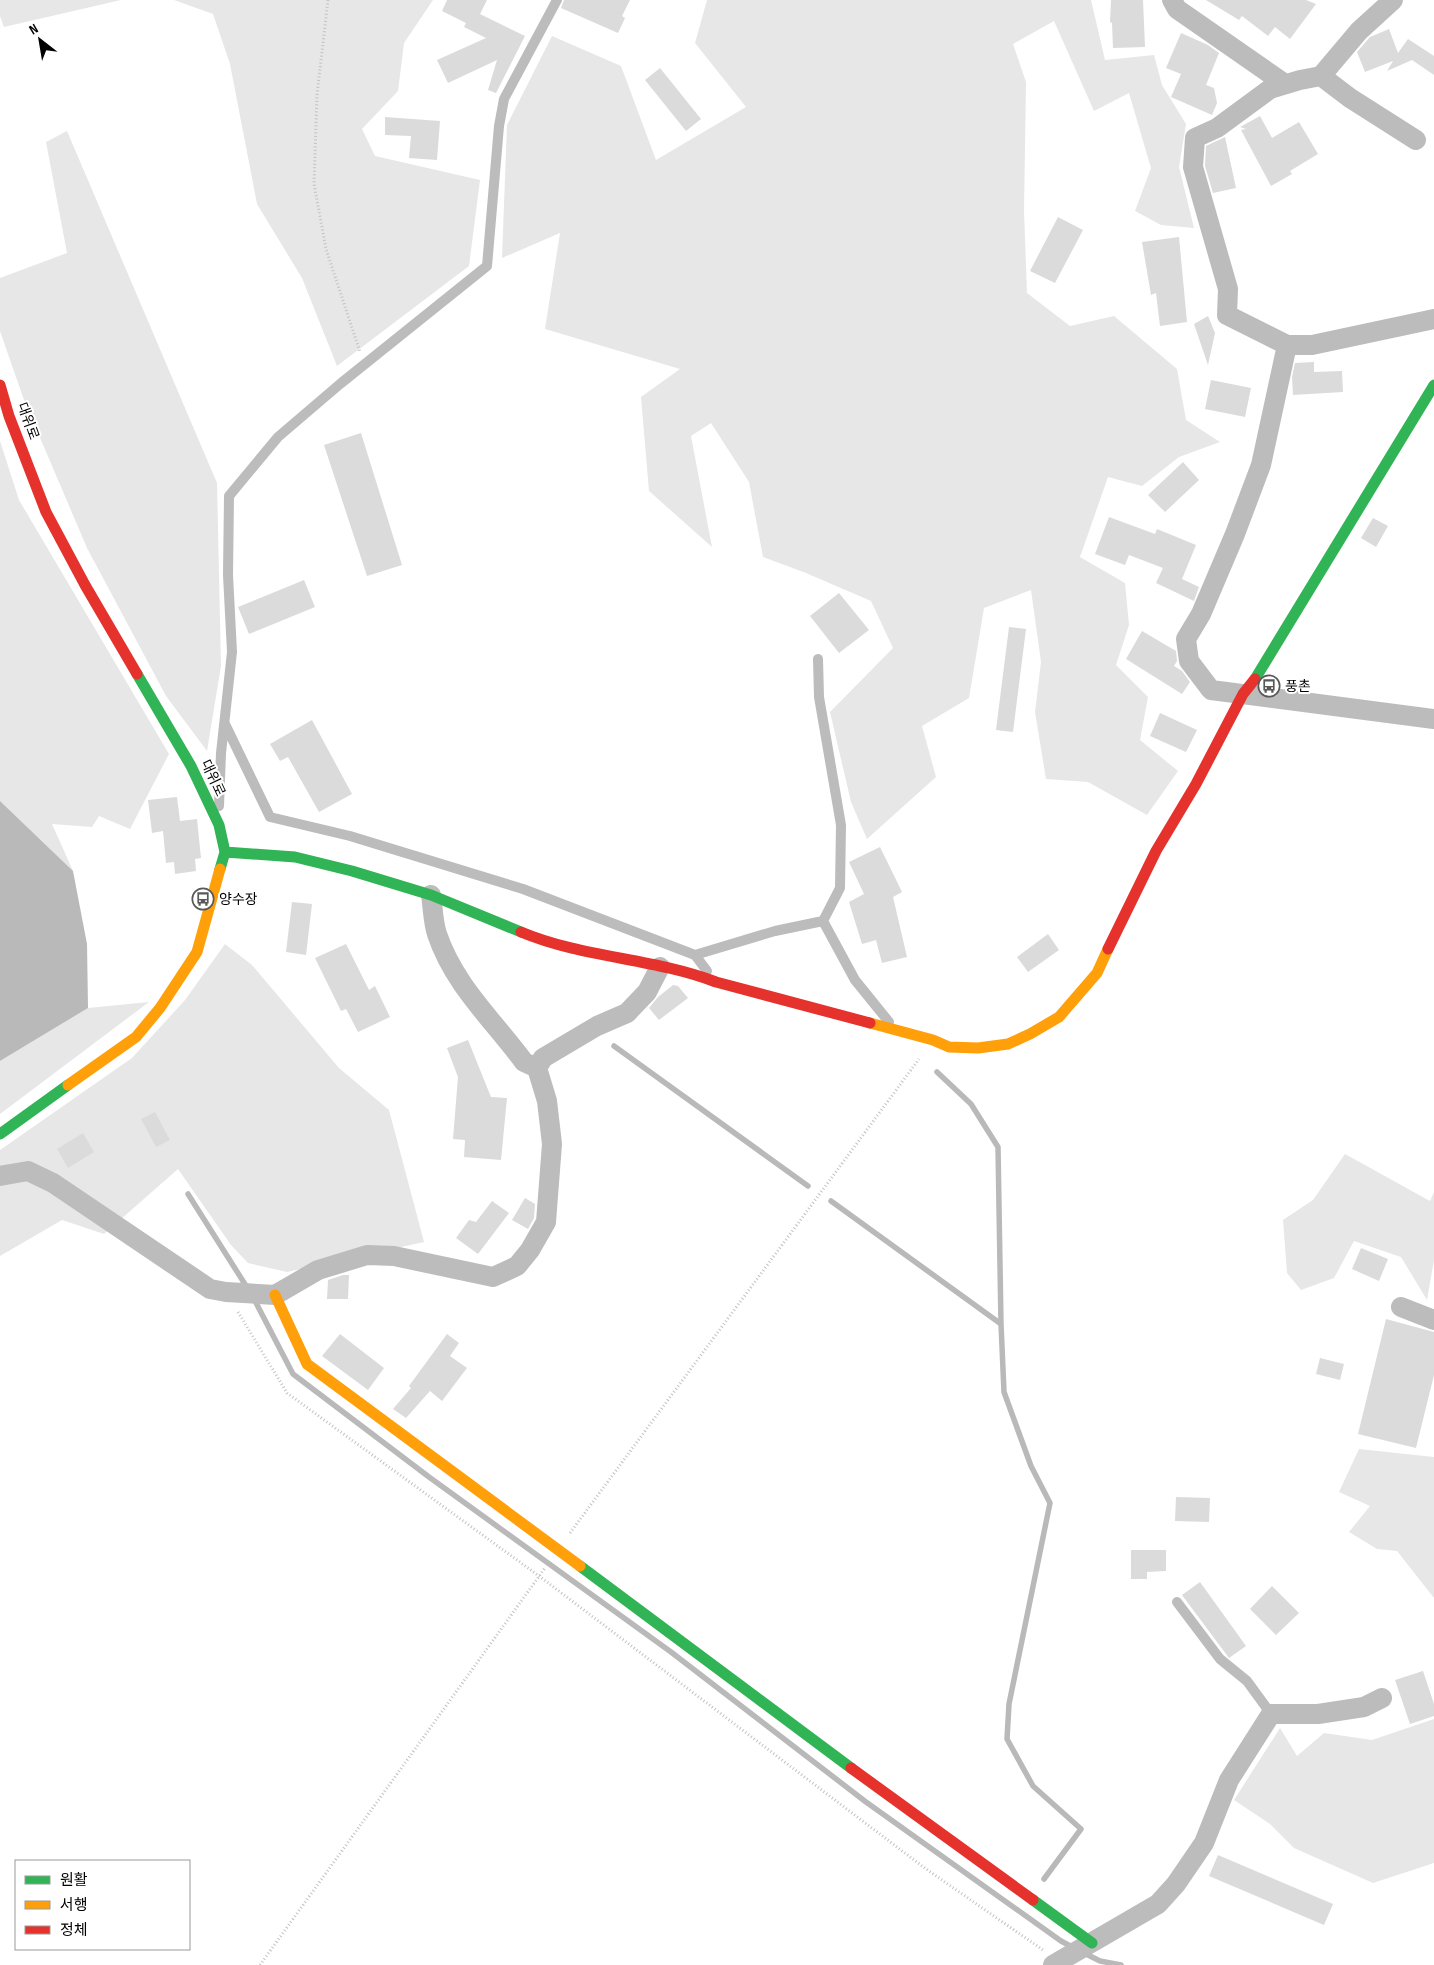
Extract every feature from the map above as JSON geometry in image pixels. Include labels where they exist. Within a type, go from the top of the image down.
[{"type":"street","points":[[1172,0],[1177,9],[1285,84]]},
{"type":"street","points":[[1393,0],[1359,30],[1321,76],[1270,89],[1217,128],[1195,138],[1193,167],[1228,289],[1227,315],[1287,345],[1312,345],[1434,320]]},
{"type":"street","points":[[1321,76],[1350,98],[1416,140]]},
{"type":"street","points":[[1287,345],[1261,465],[1235,534],[1201,614],[1186,639],[1190,660],[1212,690],[1434,719]]},
{"type":"street","name":"대위로","points":[[0,385],[9,416],[46,512],[85,586],[191,766],[218,825],[225,852]]},
{"type":"street","points":[[0,1134],[136,1036],[160,1008],[197,952],[225,852],[295,858],[352,871],[431,895],[545,942],[692,973],[716,982],[933,1040],[949,1046],[978,1048],[1008,1044],[1030,1034],[1059,1017],[1097,973],[1156,850],[1196,784],[1243,694],[1259,674],[1434,385]]},
{"type":"street","points":[[0,1176],[28,1171],[53,1182],[197,1282],[210,1289],[251,1293],[367,1255],[394,1256],[493,1278],[517,1266],[530,1250],[546,1222],[552,1144],[547,1100],[537,1068],[524,1062],[462,985],[437,933],[431,895]]},
{"type":"street","points":[[537,1068],[543,1058],[597,1026],[627,1013],[647,992],[660,967]]},
{"type":"street","points":[[251,1293],[307,1364],[958,1846],[1072,1954],[1158,1904],[1176,1884],[1204,1842],[1228,1780],[1271,1714],[1318,1714],[1364,1707],[1382,1698]]},
{"type":"street","points":[[1401,1307],[1434,1320]]},
{"type":"lane","points":[[218,825],[221,753],[232,652],[228,575],[228,496],[278,437],[340,384],[487,266],[499,126],[504,99],[557,0]]},
{"type":"lane","points":[[818,659],[820,697],[842,825],[840,888],[823,921]]},
{"type":"lane","points":[[224,724],[270,817],[350,836],[523,889],[695,955],[716,982]]},
{"type":"lane","points":[[695,955],[775,931],[823,921]]},
{"type":"lane","points":[[823,921],[855,980],[895,1030]]},
{"type":"lane","points":[[1177,1602],[1220,1659],[1247,1681],[1271,1714]]},
{"type":"path","points":[[328,0],[317,96],[314,184],[326,249],[362,359]]},
{"type":"path","points":[[558,1550],[933,1040]]},
{"type":"path","points":[[251,1293],[287,1393],[540,1576],[926,1869],[1072,1954]]},
{"type":"path","points":[[260,1965],[544,1569]]},
{"type":"shaded area","points":[[0,0],[121,0],[4,27],[0,16]]},
{"type":"shaded area","points":[[174,0],[433,0],[404,43],[398,91],[362,129],[375,156],[480,180],[469,266],[337,366],[302,278],[257,204],[230,64],[213,14]]},
{"type":"shaded area","points":[[707,0],[1091,0],[1105,60],[1154,55],[1162,85],[1186,124],[1179,167],[1194,228],[1161,225],[1135,211],[1151,168],[1129,93],[1094,111],[1054,21],[1013,44],[1026,82],[1024,211],[1027,293],[1070,326],[1114,316],[1177,369],[1186,420],[1220,442],[1179,457],[1142,486],[1108,477],[1080,557],[1125,583],[1129,625],[1116,665],[1148,697],[1140,740],[1178,771],[1147,815],[1088,782],[1046,779],[1035,712],[1041,662],[1031,590],[984,608],[969,698],[922,726],[936,777],[867,839],[851,802],[830,712],[893,648],[871,601],[763,557],[749,482],[711,423],[691,436],[712,547],[649,491],[641,397],[680,369],[545,329],[560,233],[502,258],[507,125],[552,36],[621,66],[656,160],[746,107],[695,43]]},
{"type":"shaded area","points":[[67,131],[217,483],[221,666],[207,751],[166,696],[87,548],[24,400],[0,331],[0,278],[67,253],[46,142]]},
{"type":"shaded area","points":[[0,441],[19,500],[169,754],[130,829],[99,816],[92,827],[52,824],[73,871],[0,801]]},
{"type":"shaded area","points":[[0,801],[73,871],[87,944],[88,1008],[0,1061]]},
{"type":"shaded area","points":[[225,944],[252,965],[339,1068],[389,1110],[424,1242],[287,1272],[248,1263],[231,1245],[178,1169],[104,1234],[62,1220],[0,1256],[0,1150],[132,1058],[185,1000]]},
{"type":"shaded area","points":[[149,1002],[0,1114],[0,1061],[88,1008]]},
{"type":"shaded area","points":[[1345,1154],[1430,1201],[1434,1192],[1434,1260],[1427,1300],[1401,1257],[1354,1241],[1334,1278],[1301,1290],[1287,1273],[1283,1220],[1313,1200]]},
{"type":"shaded area","points":[[1359,1449],[1434,1457],[1434,1598],[1397,1551],[1377,1549],[1349,1532],[1370,1506],[1339,1492]]},
{"type":"shaded area","points":[[1434,1719],[1434,1863],[1373,1883],[1294,1848],[1270,1824],[1234,1800],[1280,1728],[1297,1756],[1324,1733],[1372,1740]]},
{"type":"building","points":[[447,0],[487,0],[480,14],[525,36],[496,93],[488,90],[497,60],[448,83],[437,60],[486,38],[464,27],[466,23],[442,11]]},
{"type":"building","points":[[564,0],[630,0],[622,16],[625,18],[618,33],[561,8]]},
{"type":"building","points":[[1111,0],[1143,0],[1145,47],[1113,48],[1112,23],[1110,22]]},
{"type":"building","points":[[1206,0],[1306,0],[1316,4],[1290,39],[1275,27],[1268,36],[1242,16],[1239,20]]},
{"type":"building","points":[[1389,29],[1398,53],[1408,39],[1434,56],[1434,75],[1412,60],[1387,71],[1393,61],[1365,72],[1357,52],[1370,37]]},
{"type":"building","points":[[1181,33],[1208,45],[1219,53],[1206,85],[1214,88],[1217,103],[1212,115],[1171,97],[1181,74],[1166,68]]},
{"type":"building","points":[[660,68],[701,119],[686,131],[645,80]]},
{"type":"building","points":[[1260,116],[1272,138],[1299,122],[1318,154],[1290,171],[1292,174],[1271,186],[1241,130],[1246,129],[1240,127]]},
{"type":"building","points":[[385,117],[440,121],[437,160],[409,158],[411,136],[385,135]]},
{"type":"building","points":[[1225,137],[1236,188],[1213,193],[1205,166],[1206,146]]},
{"type":"building","points":[[1058,217],[1083,230],[1055,283],[1030,271]]},
{"type":"building","points":[[1179,237],[1187,322],[1160,326],[1156,293],[1151,295],[1142,242]]},
{"type":"building","points":[[1208,316],[1215,333],[1208,365],[1194,324]]},
{"type":"building","points":[[1314,362],[1314,372],[1342,371],[1343,392],[1293,395],[1292,377],[1295,363]]},
{"type":"building","points":[[1211,380],[1251,388],[1245,417],[1205,409]]},
{"type":"building","points":[[361,433],[402,565],[367,576],[324,445]]},
{"type":"building","points":[[1183,462],[1199,480],[1165,512],[1148,495]]},
{"type":"building","points":[[1109,517],[1155,534],[1157,529],[1196,545],[1182,579],[1199,587],[1194,601],[1156,583],[1163,568],[1129,555],[1125,565],[1095,554]]},
{"type":"building","points":[[1373,518],[1388,526],[1376,547],[1361,538]]},
{"type":"building","points":[[304,580],[315,607],[249,634],[238,607]]},
{"type":"building","points":[[839,593],[869,630],[839,653],[810,616]]},
{"type":"building","points":[[1009,627],[1026,629],[1013,732],[996,730]]},
{"type":"building","points":[[1142,631],[1176,651],[1177,661],[1174,666],[1182,671],[1190,682],[1182,694],[1126,659]]},
{"type":"building","points":[[1160,713],[1197,730],[1186,752],[1150,736]]},
{"type":"building","points":[[312,720],[352,794],[319,812],[288,757],[280,761],[270,744]]},
{"type":"building","points":[[177,797],[180,821],[197,819],[201,858],[195,859],[196,871],[175,874],[174,862],[166,863],[163,831],[152,833],[148,800]]},
{"type":"building","points":[[880,847],[902,892],[893,897],[907,957],[882,963],[876,940],[862,944],[849,902],[864,894],[849,862]]},
{"type":"building","points":[[292,902],[312,904],[306,955],[286,952]]},
{"type":"building","points":[[1048,934],[1059,950],[1028,972],[1017,957]]},
{"type":"building","points":[[346,944],[369,990],[375,986],[390,1017],[358,1032],[346,1009],[341,1011],[315,958]]},
{"type":"building","points":[[673,985],[678,986],[688,998],[659,1020],[649,1008],[658,997]]},
{"type":"building","points":[[468,1040],[491,1097],[507,1098],[501,1160],[464,1157],[465,1140],[453,1139],[458,1077],[447,1048]]},
{"type":"building","points":[[155,1112],[170,1140],[156,1147],[141,1119]]},
{"type":"building","points":[[83,1133],[94,1152],[68,1168],[57,1149]]},
{"type":"building","points":[[525,1198],[535,1204],[534,1218],[528,1229],[512,1220]]},
{"type":"building","points":[[492,1201],[509,1213],[478,1254],[456,1238],[469,1220],[476,1222]]},
{"type":"building","points":[[1361,1248],[1388,1259],[1379,1281],[1352,1269]]},
{"type":"building","points":[[349,1275],[348,1299],[327,1299],[328,1280]]},
{"type":"building","points":[[1386,1319],[1434,1332],[1434,1375],[1416,1448],[1358,1434]]},
{"type":"building","points":[[340,1334],[384,1368],[368,1390],[322,1356]]},
{"type":"building","points":[[447,1334],[459,1343],[450,1356],[467,1368],[442,1401],[430,1391],[406,1418],[393,1409],[411,1388],[409,1386]]},
{"type":"building","points":[[1320,1358],[1344,1364],[1340,1380],[1316,1374]]},
{"type":"building","points":[[1176,1497],[1210,1498],[1209,1522],[1175,1521]]},
{"type":"building","points":[[1131,1550],[1166,1550],[1166,1571],[1147,1572],[1147,1579],[1131,1579]]},
{"type":"building","points":[[1200,1582],[1246,1646],[1229,1658],[1182,1595]]},
{"type":"building","points":[[1272,1586],[1299,1613],[1276,1635],[1250,1609]]},
{"type":"building","points":[[1423,1671],[1434,1704],[1434,1716],[1410,1724],[1395,1680]]},
{"type":"building","points":[[1218,1855],[1333,1904],[1324,1925],[1209,1876]]},
{"type":"waterway","points":[[614,1046],[808,1186]]},
{"type":"waterway","points":[[937,1072],[971,1104],[998,1147],[1004,1392],[1031,1466],[1050,1503],[1009,1704],[1007,1739],[1033,1786],[1081,1829],[1044,1879]]},
{"type":"waterway","points":[[188,1194],[248,1289]]},
{"type":"waterway","points":[[831,1201],[1001,1324]]},
{"type":"waterway","points":[[253,1297],[293,1374],[429,1477],[671,1652],[866,1802],[1061,1941],[1074,1948]]},
{"type":"waterway","points":[[1084,1953],[1100,1961],[1121,1965]]},
{"type":"traffic: fast","points":[[1255,679],[1434,385]]},
{"type":"traffic: fast","points":[[137,674],[191,766],[219,825],[225,852],[220,869]]},
{"type":"traffic: fast","points":[[225,852],[295,857],[352,871],[431,895],[521,932]]},
{"type":"traffic: fast","points":[[0,1134],[68,1085]]},
{"type":"traffic: fast","points":[[580,1566],[851,1768]]},
{"type":"traffic: fast","points":[[1033,1900],[1092,1943]]},
{"type":"traffic: slow","points":[[68,1085],[136,1037],[160,1008],[197,952],[220,869]]},
{"type":"traffic: slow","points":[[870,1023],[933,1040],[949,1047],[978,1048],[1008,1044],[1059,1017],[1097,973],[1108,949]]},
{"type":"traffic: slow","points":[[275,1295],[307,1364],[580,1566]]},
{"type":"traffic: jam","points":[[0,385],[9,416],[46,512],[85,585],[137,674]]},
{"type":"traffic: jam","points":[[1108,949],[1156,851],[1196,784],[1243,694],[1255,679]]},
{"type":"traffic: jam","points":[[521,932],[545,941],[692,974],[870,1023]]},
{"type":"traffic: jam","points":[[851,1768],[1033,1900]]},
{"type":"place","name":"풍촌","points":[[1269,686]]},
{"type":"place","name":"양수장","points":[[203,899]]}]
